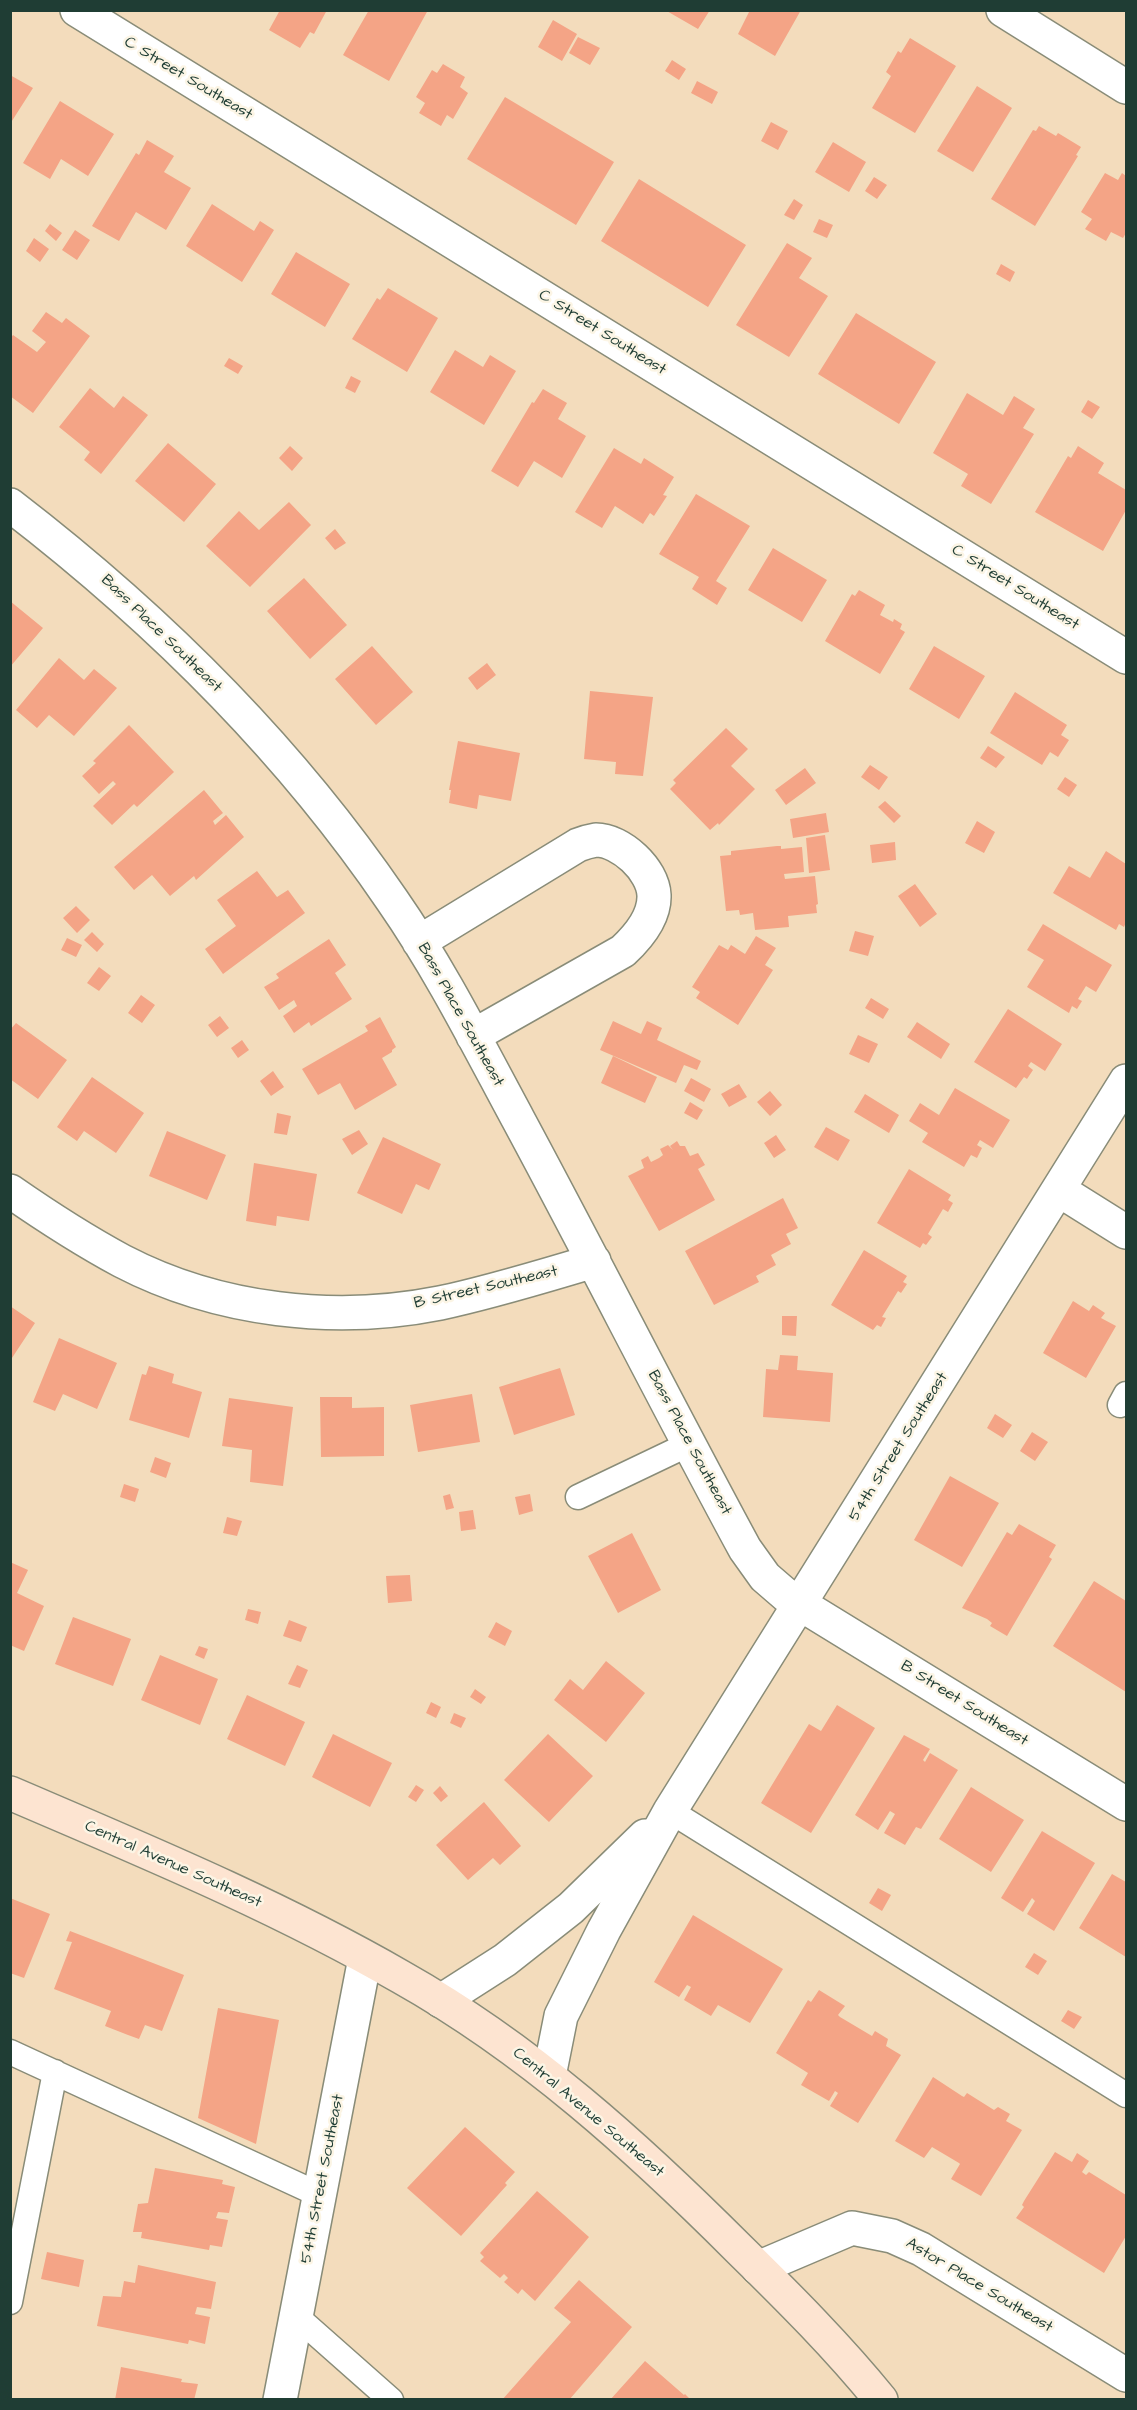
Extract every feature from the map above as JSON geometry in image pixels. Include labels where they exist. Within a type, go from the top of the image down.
[{"type":"main road","name":"Central Avenue Southeast","points":[[10,1793],[259,1903],[365,1958],[441,2001],[549,2076],[631,2145],[758,2268],[876,2397]]},
{"type":"street","name":"C Street Southeast","points":[[76,10],[1126,657]]},
{"type":"street","points":[[1003,10],[1126,87]]},
{"type":"street","name":"Bass Place Southeast","points":[[10,505],[108,582],[189,658],[256,729],[337,824],[392,900],[473,1036],[755,1564],[776,1587],[801,1604]]},
{"type":"street","points":[[419,942],[578,845],[597,840],[617,846],[634,858],[648,875],[654,895],[650,915],[639,937],[623,951],[473,1036]]},
{"type":"street","name":"54th Street Southeast","points":[[549,2076],[561,2016],[604,1930],[670,1811],[1126,1081]]},
{"type":"street","points":[[1059,1190],[1126,1232]]},
{"type":"street","name":"B Street Southeast","points":[[10,1191],[123,1261],[151,1274],[213,1296],[245,1304],[294,1311],[367,1311],[439,1303],[594,1262]]},
{"type":"street","name":"B Street Southeast","points":[[801,1604],[1126,1804]]},
{"type":"street","name":"54th Street Southeast","points":[[441,2001],[505,1960],[571,1908],[670,1811]]},
{"type":"street","name":"54th Street Southeast","points":[[280,2400],[365,1958]]},
{"type":"street","name":"Astor Place Southeast","points":[[758,2268],[852,2228],[879,2232],[907,2241],[921,2249],[1126,2375]]},
{"type":"lane","points":[[578,1497],[689,1444]]},
{"type":"lane","points":[[670,1811],[1126,2095]]},
{"type":"lane","points":[[10,2052],[320,2195]]},
{"type":"lane","points":[[10,2302],[55,2072]]},
{"type":"lane","points":[[296,2316],[391,2400]]},
{"type":"building","points":[[280,10],[327,10],[314,34],[310,32],[300,48],[269,30]]},
{"type":"building","points":[[369,10],[428,10],[389,81],[343,55]]},
{"type":"building","points":[[665,10],[710,10],[698,29]]},
{"type":"building","points":[[750,10],[801,10],[775,56],[738,34]]},
{"type":"building","points":[[553,20],[577,34],[562,61],[538,47]]},
{"type":"building","points":[[578,37],[600,48],[590,65],[569,53]]},
{"type":"building","points":[[910,38],[956,66],[915,133],[872,108],[891,76],[886,72],[898,51],[901,53]]},
{"type":"building","points":[[672,60],[686,69],[679,80],[665,71]]},
{"type":"building","points":[[443,64],[465,77],[460,87],[468,93],[453,119],[447,115],[441,126],[419,113],[425,103],[416,97],[432,70],[437,73]]},
{"type":"building","points":[[10,75],[33,88],[10,124]]},
{"type":"building","points":[[697,81],[718,92],[712,104],[691,93]]},
{"type":"building","points":[[977,86],[1012,108],[973,172],[937,151]]},
{"type":"building","points":[[505,97],[614,162],[576,225],[467,159]]},
{"type":"building","points":[[60,101],[114,134],[88,176],[61,159],[50,179],[23,163]]},
{"type":"building","points":[[771,122],[788,131],[778,150],[761,141]]},
{"type":"building","points":[[1039,126],[1056,136],[1058,133],[1081,147],[1076,155],[1078,156],[1035,226],[991,199],[1033,130],[1036,131]]},
{"type":"building","points":[[147,140],[174,156],[164,172],[191,188],[166,230],[136,212],[119,241],[92,226],[136,153],[139,155]]},
{"type":"building","points":[[833,142],[866,162],[849,192],[815,172]]},
{"type":"building","points":[[1105,173],[1118,180],[1122,173],[1126,176],[1126,233],[1123,238],[1111,232],[1106,241],[1085,229],[1092,219],[1081,212]]},
{"type":"building","points":[[874,177],[887,185],[877,199],[865,191]]},
{"type":"building","points":[[639,179],[746,245],[708,307],[601,241]]},
{"type":"building","points":[[794,199],[803,205],[794,220],[784,215]]},
{"type":"building","points":[[212,204],[254,231],[260,221],[274,230],[242,282],[186,246]]},
{"type":"building","points":[[819,219],[833,225],[827,238],[813,232]]},
{"type":"building","points":[[50,224],[62,233],[56,241],[45,231]]},
{"type":"building","points":[[75,230],[90,240],[77,260],[62,250]]},
{"type":"building","points":[[34,238],[49,249],[40,262],[26,251]]},
{"type":"building","points":[[787,243],[812,258],[799,278],[828,296],[789,357],[736,325]]},
{"type":"building","points":[[296,252],[350,284],[325,327],[271,294]]},
{"type":"building","points":[[1001,264],[1015,272],[1010,282],[996,274]]},
{"type":"building","points":[[388,288],[438,318],[407,372],[352,339],[377,298],[380,300]]},
{"type":"building","points":[[46,312],[62,323],[66,318],[90,336],[33,413],[10,396],[10,339],[13,335],[37,352],[46,342],[32,331]]},
{"type":"building","points":[[856,313],[936,362],[899,424],[818,374]]},
{"type":"building","points":[[455,350],[483,367],[490,355],[516,371],[484,425],[430,392]]},
{"type":"building","points":[[229,358],[243,366],[238,374],[224,366]]},
{"type":"building","points":[[351,376],[361,381],[355,393],[345,388]]},
{"type":"building","points":[[90,388],[114,408],[123,396],[148,415],[101,474],[84,460],[90,452],[59,427]]},
{"type":"building","points":[[543,389],[567,403],[558,419],[586,436],[562,478],[534,461],[518,487],[491,471],[532,402],[534,403]]},
{"type":"building","points":[[967,393],[1003,415],[1014,396],[1035,409],[1023,428],[1034,434],[991,504],[961,486],[968,474],[933,453]]},
{"type":"building","points":[[1088,400],[1100,407],[1092,419],[1081,412]]},
{"type":"building","points":[[168,443],[216,484],[184,522],[135,481]]},
{"type":"building","points":[[290,446],[303,458],[292,471],[279,458]]},
{"type":"building","points":[[1078,446],[1104,463],[1098,473],[1126,490],[1126,510],[1103,551],[1035,512],[1068,456],[1071,458]]},
{"type":"building","points":[[614,448],[641,464],[644,458],[674,477],[663,495],[667,496],[654,516],[650,513],[643,524],[615,506],[602,528],[575,512]]},
{"type":"building","points":[[696,494],[750,526],[716,581],[727,588],[717,605],[692,589],[699,577],[659,554]]},
{"type":"building","points":[[289,502],[311,525],[250,587],[206,546],[239,511],[259,530]]},
{"type":"building","points":[[335,529],[346,543],[335,550],[325,538]]},
{"type":"building","points":[[773,548],[827,580],[802,622],[748,590]]},
{"type":"building","points":[[304,578],[347,625],[310,659],[267,611]]},
{"type":"building","points":[[859,590],[885,605],[880,615],[902,624],[900,629],[905,632],[880,674],[825,641],[852,594],[855,596]]},
{"type":"building","points":[[10,601],[43,628],[10,667]]},
{"type":"building","points":[[372,646],[413,692],[376,725],[335,679]]},
{"type":"building","points":[[934,646],[985,676],[959,719],[909,689]]},
{"type":"building","points":[[59,658],[84,680],[94,669],[117,688],[74,736],[49,715],[37,728],[16,710]]},
{"type":"building","points":[[487,663],[496,675],[477,690],[468,678]]},
{"type":"building","points":[[590,691],[653,697],[643,776],[615,774],[616,762],[584,759]]},
{"type":"building","points":[[1015,692],[1067,725],[1061,735],[1069,740],[1058,757],[1050,752],[1042,765],[990,733]]},
{"type":"building","points":[[129,725],[174,772],[137,807],[134,804],[112,825],[93,806],[116,784],[113,781],[99,794],[82,776],[96,763],[93,761]]},
{"type":"building","points":[[726,728],[748,749],[731,766],[755,789],[719,825],[718,823],[710,830],[670,789],[676,783],[673,780]]},
{"type":"building","points":[[458,741],[520,753],[511,801],[479,795],[477,809],[449,803],[451,790],[449,790]]},
{"type":"building","points":[[988,746],[1005,757],[996,768],[980,758]]},
{"type":"building","points":[[870,765],[888,777],[879,790],[861,777]]},
{"type":"building","points":[[805,768],[816,783],[786,805],[775,790]]},
{"type":"building","points":[[1065,777],[1077,785],[1069,797],[1057,789]]},
{"type":"building","points":[[204,790],[223,813],[213,821],[215,825],[226,815],[244,837],[196,880],[194,876],[170,896],[152,875],[134,890],[114,867]]},
{"type":"building","points":[[885,801],[901,816],[894,823],[878,807]]},
{"type":"building","points":[[826,813],[829,832],[793,838],[790,819]]},
{"type":"building","points":[[977,821],[995,832],[984,853],[965,843]]},
{"type":"building","points":[[825,835],[830,870],[809,873],[806,838]]},
{"type":"building","points":[[895,842],[896,860],[872,863],[870,845]]},
{"type":"building","points":[[781,846],[781,849],[802,847],[804,872],[784,874],[785,879],[815,876],[817,913],[788,916],[789,927],[755,930],[753,913],[740,915],[739,910],[726,911],[720,856],[731,855],[731,851]]},
{"type":"building","points":[[1106,851],[1126,864],[1126,922],[1124,927],[1119,924],[1116,930],[1053,893],[1069,866],[1090,878]]},
{"type":"building","points":[[257,871],[277,897],[288,890],[305,913],[223,974],[205,949],[236,926],[217,900]]},
{"type":"building","points":[[915,884],[937,914],[920,927],[898,896]]},
{"type":"building","points":[[76,906],[90,920],[77,933],[63,918]]},
{"type":"building","points":[[1043,924],[1112,965],[1096,992],[1086,986],[1078,999],[1082,1001],[1077,1009],[1072,1006],[1069,1013],[1027,987],[1044,960],[1027,950]]},
{"type":"building","points":[[855,931],[874,936],[868,956],[849,951]]},
{"type":"building","points":[[92,932],[104,944],[97,952],[84,940]]},
{"type":"building","points":[[756,936],[776,948],[765,965],[773,970],[738,1025],[696,998],[700,992],[692,987],[719,945],[728,950],[731,945],[745,954]]},
{"type":"building","points":[[67,938],[82,945],[76,957],[61,950]]},
{"type":"building","points":[[329,939],[346,965],[335,973],[352,999],[311,1026],[309,1022],[294,1033],[283,1016],[297,1006],[294,1000],[279,1010],[264,987],[279,978],[276,974]]},
{"type":"building","points":[[99,967],[111,976],[99,991],[87,983]]},
{"type":"building","points":[[141,995],[155,1005],[142,1023],[128,1013]]},
{"type":"building","points":[[871,998],[889,1009],[883,1019],[865,1008]]},
{"type":"building","points":[[1008,1009],[1062,1044],[1045,1071],[1031,1062],[1028,1066],[1033,1070],[1027,1079],[1024,1077],[1016,1088],[974,1062]]},
{"type":"building","points":[[220,1016],[229,1028],[217,1037],[208,1025]]},
{"type":"building","points":[[380,1017],[396,1047],[382,1058],[397,1085],[355,1110],[340,1083],[318,1095],[302,1069],[368,1031],[365,1026]]},
{"type":"building","points":[[613,1021],[641,1034],[647,1021],[662,1028],[657,1040],[701,1061],[697,1070],[684,1065],[676,1083],[600,1050]]},
{"type":"building","points":[[917,1022],[950,1044],[941,1059],[907,1037]]},
{"type":"building","points":[[16,1023],[67,1060],[38,1099],[10,1079],[10,1030]]},
{"type":"building","points":[[858,1035],[878,1044],[869,1063],[849,1054]]},
{"type":"building","points":[[242,1040],[249,1050],[238,1058],[231,1048]]},
{"type":"building","points":[[613,1056],[657,1077],[645,1103],[601,1083]]},
{"type":"building","points":[[273,1071],[284,1087],[271,1096],[260,1081]]},
{"type":"building","points":[[92,1077],[144,1113],[116,1153],[84,1131],[77,1141],[57,1127]]},
{"type":"building","points":[[691,1078],[711,1089],[704,1102],[684,1091]]},
{"type":"building","points":[[739,1084],[747,1097],[729,1107],[721,1094]]},
{"type":"building","points":[[955,1088],[1010,1120],[993,1148],[980,1140],[977,1145],[982,1148],[977,1158],[971,1155],[964,1167],[922,1142],[928,1133],[909,1121],[920,1103],[939,1115]]},
{"type":"building","points":[[770,1091],[782,1105],[770,1116],[757,1102]]},
{"type":"building","points":[[865,1094],[899,1115],[889,1133],[854,1112]]},
{"type":"building","points":[[690,1102],[703,1110],[697,1120],[684,1113]]},
{"type":"building","points":[[277,1113],[291,1116],[287,1135],[274,1133]]},
{"type":"building","points":[[826,1127],[850,1140],[838,1161],[814,1147]]},
{"type":"building","points":[[359,1130],[368,1144],[352,1155],[342,1139]]},
{"type":"building","points":[[167,1131],[226,1155],[207,1200],[149,1176]]},
{"type":"building","points":[[776,1135],[786,1150],[774,1158],[764,1143]]},
{"type":"building","points":[[383,1137],[441,1164],[429,1190],[416,1184],[402,1214],[357,1193]]},
{"type":"building","points":[[677,1141],[680,1146],[685,1146],[690,1156],[698,1153],[705,1165],[698,1169],[715,1200],[659,1231],[628,1176],[644,1168],[641,1160],[648,1156],[651,1162],[659,1158],[663,1155],[660,1149],[668,1145],[673,1150],[670,1146]]},
{"type":"building","points":[[254,1163],[317,1174],[309,1221],[277,1216],[276,1226],[246,1221]]},
{"type":"building","points":[[909,1169],[951,1195],[948,1200],[953,1203],[948,1212],[943,1209],[928,1234],[932,1237],[926,1245],[923,1243],[920,1248],[877,1223]]},
{"type":"building","points":[[783,1198],[798,1228],[786,1234],[791,1244],[771,1255],[776,1265],[756,1276],[759,1282],[714,1305],[685,1251]]},
{"type":"building","points":[[864,1250],[907,1276],[903,1282],[907,1284],[901,1293],[898,1291],[882,1317],[886,1318],[881,1327],[877,1325],[873,1330],[831,1305]]},
{"type":"building","points":[[1073,1301],[1089,1311],[1093,1305],[1105,1313],[1101,1318],[1116,1326],[1086,1378],[1043,1353]]},
{"type":"building","points":[[10,1306],[35,1323],[10,1361]]},
{"type":"building","points":[[782,1316],[797,1316],[796,1336],[782,1335]]},
{"type":"building","points":[[59,1338],[117,1363],[97,1409],[63,1394],[55,1411],[33,1402]]},
{"type":"building","points":[[780,1355],[798,1356],[797,1370],[833,1373],[830,1422],[763,1417],[766,1369],[778,1370]]},
{"type":"building","points":[[149,1366],[174,1374],[172,1383],[202,1392],[189,1438],[129,1420],[142,1374],[146,1375]]},
{"type":"building","points":[[560,1368],[575,1415],[514,1435],[499,1387]]},
{"type":"building","points":[[472,1394],[480,1442],[418,1452],[410,1405]]},
{"type":"building","points":[[320,1397],[352,1397],[352,1408],[384,1407],[384,1456],[321,1457]]},
{"type":"building","points":[[229,1398],[293,1407],[283,1486],[250,1482],[252,1450],[222,1446]]},
{"type":"building","points":[[995,1414],[1012,1425],[1003,1438],[987,1428]]},
{"type":"building","points":[[1032,1432],[1048,1442],[1035,1461],[1020,1451]]},
{"type":"building","points":[[155,1457],[171,1463],[166,1478],[150,1472]]},
{"type":"building","points":[[950,1476],[999,1503],[962,1567],[914,1540]]},
{"type":"building","points":[[124,1484],[139,1489],[135,1502],[120,1497]]},
{"type":"building","points":[[450,1494],[454,1508],[446,1510],[443,1496]]},
{"type":"building","points":[[530,1494],[533,1511],[519,1515],[515,1497]]},
{"type":"building","points":[[473,1510],[476,1529],[461,1531],[459,1512]]},
{"type":"building","points":[[227,1517],[242,1521],[237,1536],[223,1533]]},
{"type":"building","points":[[1019,1524],[1056,1545],[1049,1557],[1052,1559],[1007,1636],[990,1626],[992,1623],[987,1619],[962,1608],[1007,1532],[1012,1535]]},
{"type":"building","points":[[632,1533],[661,1590],[618,1613],[588,1556]]},
{"type":"building","points":[[10,1562],[28,1570],[17,1593],[44,1606],[24,1651],[10,1645]]},
{"type":"building","points":[[410,1575],[412,1601],[388,1603],[386,1576]]},
{"type":"building","points":[[1094,1581],[1126,1601],[1126,1692],[1053,1646]]},
{"type":"building","points":[[248,1609],[261,1612],[258,1624],[245,1620]]},
{"type":"building","points":[[73,1617],[131,1639],[113,1686],[55,1664]]},
{"type":"building","points":[[289,1620],[307,1627],[301,1642],[283,1636]]},
{"type":"building","points":[[496,1622],[512,1631],[505,1646],[488,1637]]},
{"type":"building","points":[[199,1646],[208,1649],[204,1659],[195,1655]]},
{"type":"building","points":[[160,1655],[218,1679],[200,1725],[141,1700]]},
{"type":"building","points":[[606,1661],[645,1693],[606,1742],[554,1700],[570,1679],[583,1690]]},
{"type":"building","points":[[297,1665],[308,1670],[300,1688],[288,1684]]},
{"type":"building","points":[[475,1689],[486,1697],[481,1704],[470,1697]]},
{"type":"building","points":[[247,1695],[305,1722],[285,1766],[227,1739]]},
{"type":"building","points":[[431,1702],[441,1707],[436,1718],[426,1713]]},
{"type":"building","points":[[837,1705],[875,1728],[811,1833],[761,1803],[809,1724],[821,1731]]},
{"type":"building","points":[[454,1713],[466,1718],[461,1728],[450,1723]]},
{"type":"building","points":[[333,1734],[392,1763],[370,1807],[312,1777]]},
{"type":"building","points":[[548,1734],[593,1776],[549,1822],[504,1780]]},
{"type":"building","points":[[904,1735],[930,1749],[923,1760],[925,1762],[930,1753],[958,1770],[921,1829],[916,1827],[905,1845],[884,1833],[895,1814],[890,1811],[878,1830],[855,1815]]},
{"type":"building","points":[[416,1785],[424,1790],[416,1802],[408,1797]]},
{"type":"building","points":[[440,1786],[448,1796],[441,1802],[433,1793]]},
{"type":"building","points":[[971,1787],[1024,1820],[991,1872],[939,1839]]},
{"type":"building","points":[[484,1802],[521,1846],[500,1865],[493,1858],[468,1880],[436,1845]]},
{"type":"building","points":[[1042,1831],[1095,1863],[1054,1931],[1027,1914],[1035,1901],[1032,1898],[1023,1912],[1001,1898]]},
{"type":"building","points":[[1112,1874],[1126,1882],[1126,1957],[1079,1928]]},
{"type":"building","points":[[878,1888],[891,1895],[882,1911],[869,1903]]},
{"type":"building","points":[[10,1898],[50,1914],[24,1978],[10,1973]]},
{"type":"building","points":[[693,1915],[783,1969],[750,2023],[718,2005],[711,2016],[684,2000],[691,1987],[687,1985],[679,1997],[654,1982]]},
{"type":"building","points":[[70,1931],[184,1975],[162,2031],[145,2025],[139,2039],[128,2035],[105,2026],[111,2011],[54,1989],[72,1942],[66,1941]]},
{"type":"building","points":[[1034,1953],[1047,1961],[1038,1975],[1025,1967]]},
{"type":"building","points":[[819,1990],[845,2006],[838,2015],[840,2017],[872,2036],[875,2031],[888,2039],[886,2046],[901,2055],[858,2123],[830,2106],[838,2093],[835,2091],[829,2101],[801,2085],[808,2073],[776,2053],[808,2000],[811,2002]]},
{"type":"building","points":[[218,2008],[279,2020],[256,2144],[198,2118]]},
{"type":"building","points":[[1068,2010],[1082,2017],[1074,2029],[1061,2021]]},
{"type":"building","points":[[933,2077],[964,2097],[967,2093],[994,2110],[998,2107],[1010,2114],[1006,2121],[1022,2130],[981,2196],[951,2179],[959,2163],[932,2147],[924,2158],[895,2141]]},
{"type":"building","points":[[465,2127],[515,2172],[505,2183],[507,2185],[461,2236],[407,2188]]},
{"type":"building","points":[[1055,2152],[1072,2162],[1077,2153],[1089,2161],[1082,2172],[1086,2175],[1089,2172],[1126,2195],[1126,2236],[1104,2273],[1016,2218]]},
{"type":"building","points":[[155,2168],[223,2180],[222,2184],[235,2187],[229,2213],[218,2212],[216,2218],[228,2220],[222,2247],[210,2245],[209,2250],[141,2238],[142,2232],[133,2232],[138,2204],[148,2203]]},
{"type":"building","points":[[537,2191],[589,2237],[535,2301],[522,2289],[518,2294],[504,2282],[508,2278],[504,2274],[500,2278],[480,2261],[484,2257],[480,2253]]},
{"type":"building","points":[[47,2252],[84,2260],[79,2287],[41,2279]]},
{"type":"building","points":[[138,2265],[216,2282],[211,2309],[197,2307],[195,2314],[210,2317],[205,2344],[189,2340],[188,2344],[97,2326],[103,2296],[121,2297],[124,2281],[135,2283]]},
{"type":"building","points":[[579,2280],[632,2327],[569,2400],[502,2400],[571,2322],[554,2308]]},
{"type":"building","points":[[645,2361],[684,2395],[691,2400],[610,2400]]},
{"type":"building","points":[[121,2367],[198,2384],[194,2400],[115,2400]]}]
